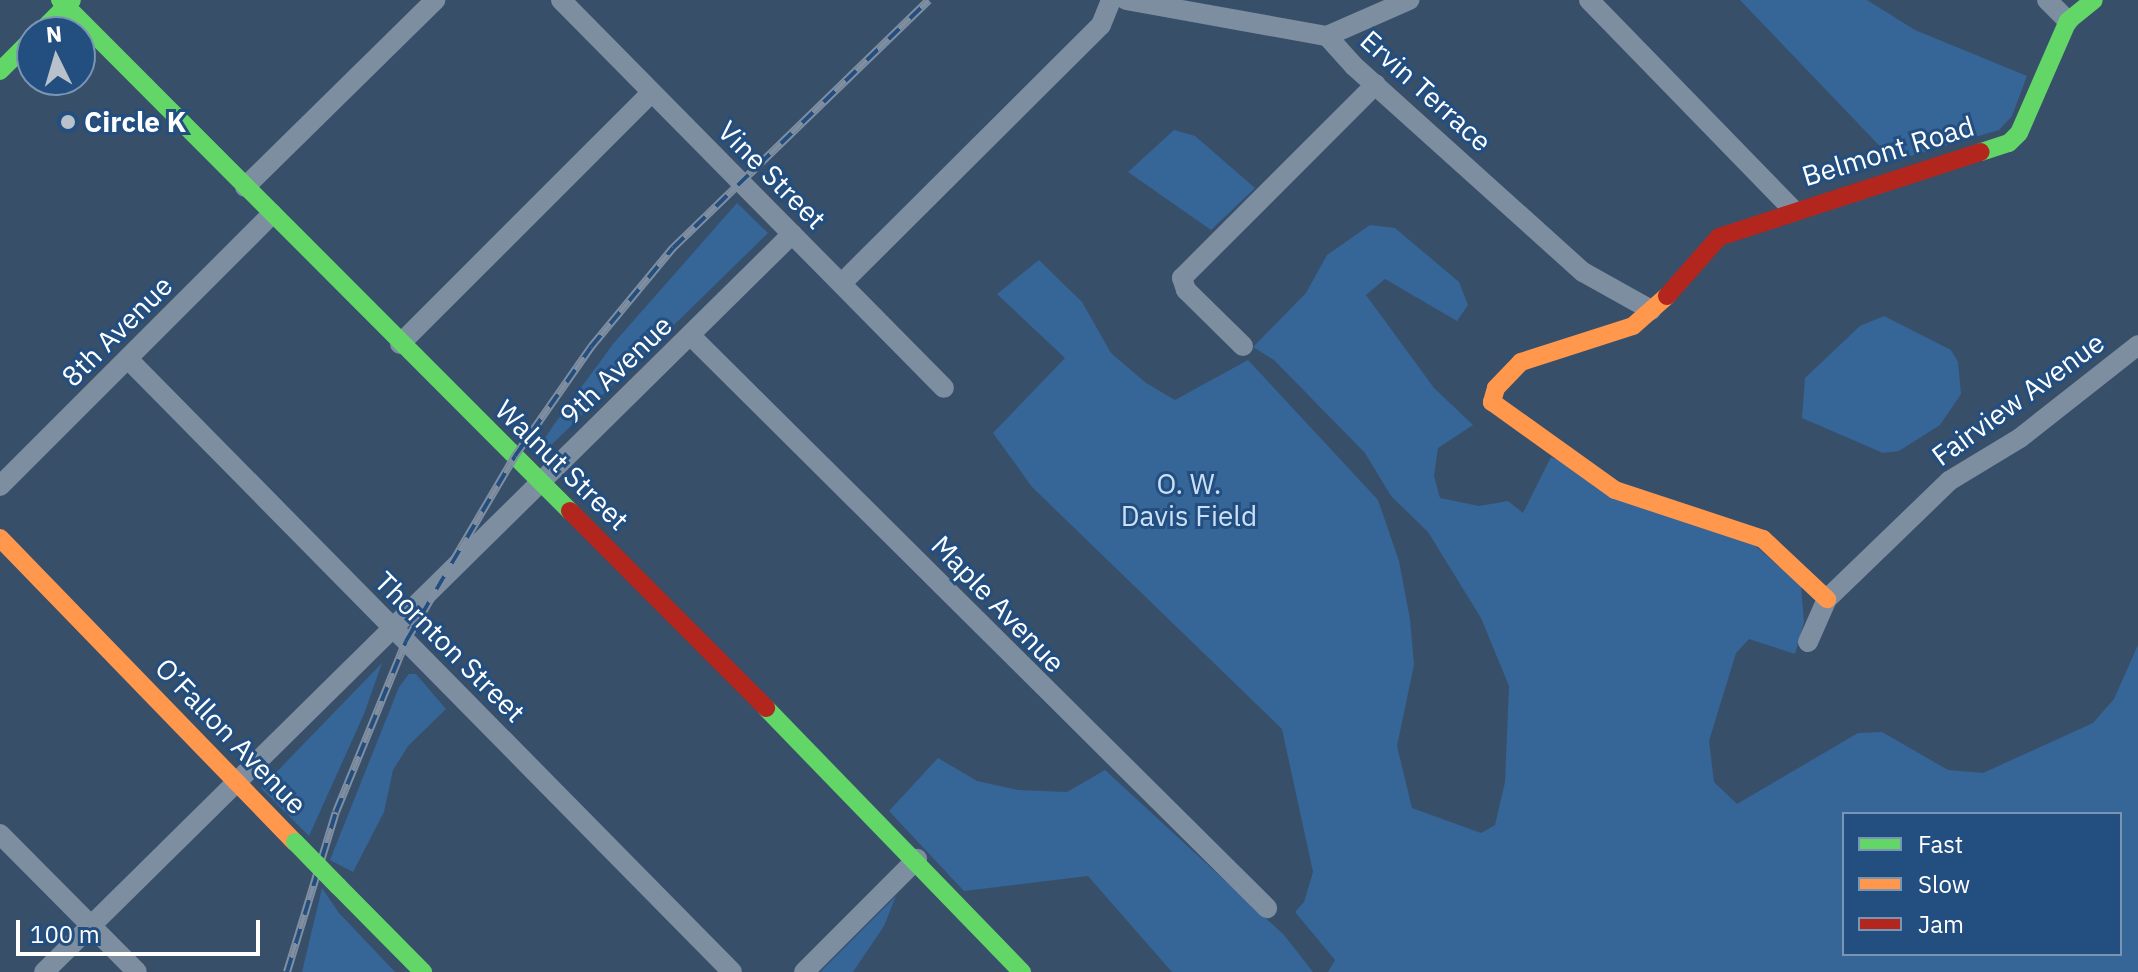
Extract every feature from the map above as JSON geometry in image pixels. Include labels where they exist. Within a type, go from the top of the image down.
[{"type":"street","points":[[245,187],[435,0]]},
{"type":"street","name":"Vine Street","points":[[561,0],[843,282],[944,388]]},
{"type":"street","points":[[843,282],[1101,25],[1111,0]]},
{"type":"street","name":"Ervin Terrace","points":[[1126,0],[1327,36],[1583,272],[1651,310]]},
{"type":"street","points":[[1327,36],[1409,0]]},
{"type":"street","points":[[1589,0],[1793,210]]},
{"type":"street","points":[[2047,0],[2068,21]]},
{"type":"street","name":"Belmont Road","points":[[1827,599],[1763,539],[1615,490],[1498,411],[1492,398],[1506,373],[1521,362],[1633,326],[1719,237],[1793,210],[2009,143],[2019,133],[2068,21],[2094,0]]},
{"type":"street","name":"Walnut Street","points":[[66,2],[400,344],[543,482],[917,859],[1022,972]]},
{"type":"street","points":[[0,71],[16,55]]},
{"type":"street","points":[[1243,346],[1186,290],[1182,278],[1376,84]]},
{"type":"street","points":[[400,344],[651,93]]},
{"type":"street","name":"8th Avenue","points":[[0,486],[272,214]]},
{"type":"street","name":"9th Avenue","points":[[44,972],[792,234]]},
{"type":"street","name":"Maple Avenue","points":[[691,336],[1267,908]]},
{"type":"street","name":"Fairview Avenue","points":[[1808,642],[1827,599],[1960,471],[2020,438],[2138,345]]},
{"type":"street","name":"Thornton Street","points":[[129,360],[732,972]]},
{"type":"street","name":"O’Fallon Avenue","points":[[0,538],[423,972]]},
{"type":"street","points":[[0,834],[137,972]]},
{"type":"street","points":[[804,972],[917,859]]},
{"type":"green space","points":[[1740,0],[1867,0],[1915,30],[2027,76],[2012,116],[1999,130],[1894,161]]},
{"type":"green space","points":[[1174,130],[1195,136],[1255,188],[1211,230],[1128,172]]},
{"type":"green space","points":[[737,203],[768,233],[541,455],[540,446],[613,344]]},
{"type":"green space","name":"O. W. Davis Field","points":[[1370,225],[1395,228],[1459,282],[1468,305],[1457,321],[1385,279],[1366,295],[1434,388],[1473,425],[1438,448],[1434,476],[1440,498],[1479,506],[1508,501],[1523,513],[1551,457],[1750,541],[1801,586],[1804,622],[1795,654],[1749,639],[1736,653],[1709,741],[1714,782],[1737,804],[1858,733],[1882,732],[1948,770],[1983,773],[2093,723],[2114,699],[2138,645],[2138,972],[1328,972],[1335,960],[1295,912],[1304,902],[1313,872],[1282,729],[1032,487],[993,433],[1065,358],[997,294],[1039,260],[1082,302],[1111,353],[1146,383],[1175,400],[1248,360],[1378,500],[1399,561],[1410,619],[1414,665],[1397,746],[1412,808],[1481,833],[1495,825],[1505,782],[1509,686],[1481,618],[1428,532],[1391,496],[1365,453],[1274,360],[1253,347],[1306,293],[1327,255]]},
{"type":"green space","points":[[1884,316],[1951,350],[1958,362],[1961,394],[1940,425],[1899,451],[1883,453],[1802,418],[1805,378],[1860,326]]},
{"type":"green space","points":[[382,663],[364,714],[309,836],[261,788]]},
{"type":"green space","points":[[409,674],[416,674],[446,709],[408,746],[393,770],[384,812],[353,872],[330,860],[399,687]]},
{"type":"green space","points":[[938,758],[977,781],[1018,790],[1067,792],[1105,770],[1284,935],[1313,972],[1172,972],[1088,876],[964,891],[889,811]]},
{"type":"green space","points":[[322,888],[339,913],[395,972],[302,972]]},
{"type":"green space","points":[[896,896],[884,926],[853,972],[820,972]]},
{"type":"railway","points":[[287,972],[336,812],[406,641],[515,456],[591,347],[673,248],[929,0]]},
{"type":"traffic: fast","points":[[60,0],[570,511]]},
{"type":"traffic: fast","points":[[56,16],[72,0]]},
{"type":"traffic: fast","points":[[1981,152],[2009,143],[2019,133],[2068,21],[2094,0]]},
{"type":"traffic: fast","points":[[0,71],[16,55]]},
{"type":"traffic: fast","points":[[766,708],[1022,972]]},
{"type":"traffic: fast","points":[[295,842],[338,886]]},
{"type":"traffic: fast","points":[[338,886],[423,972]]},
{"type":"traffic: slow","points":[[1667,296],[1633,326],[1521,362],[1496,388],[1492,402],[1615,490],[1763,539],[1827,599]]},
{"type":"traffic: slow","points":[[0,538],[295,842]]},
{"type":"traffic: jam","points":[[1667,296],[1719,237],[1981,152]]},
{"type":"traffic: jam","points":[[570,511],[766,708]]},
{"type":"place","name":"Circle K","points":[[68,122]]}]
